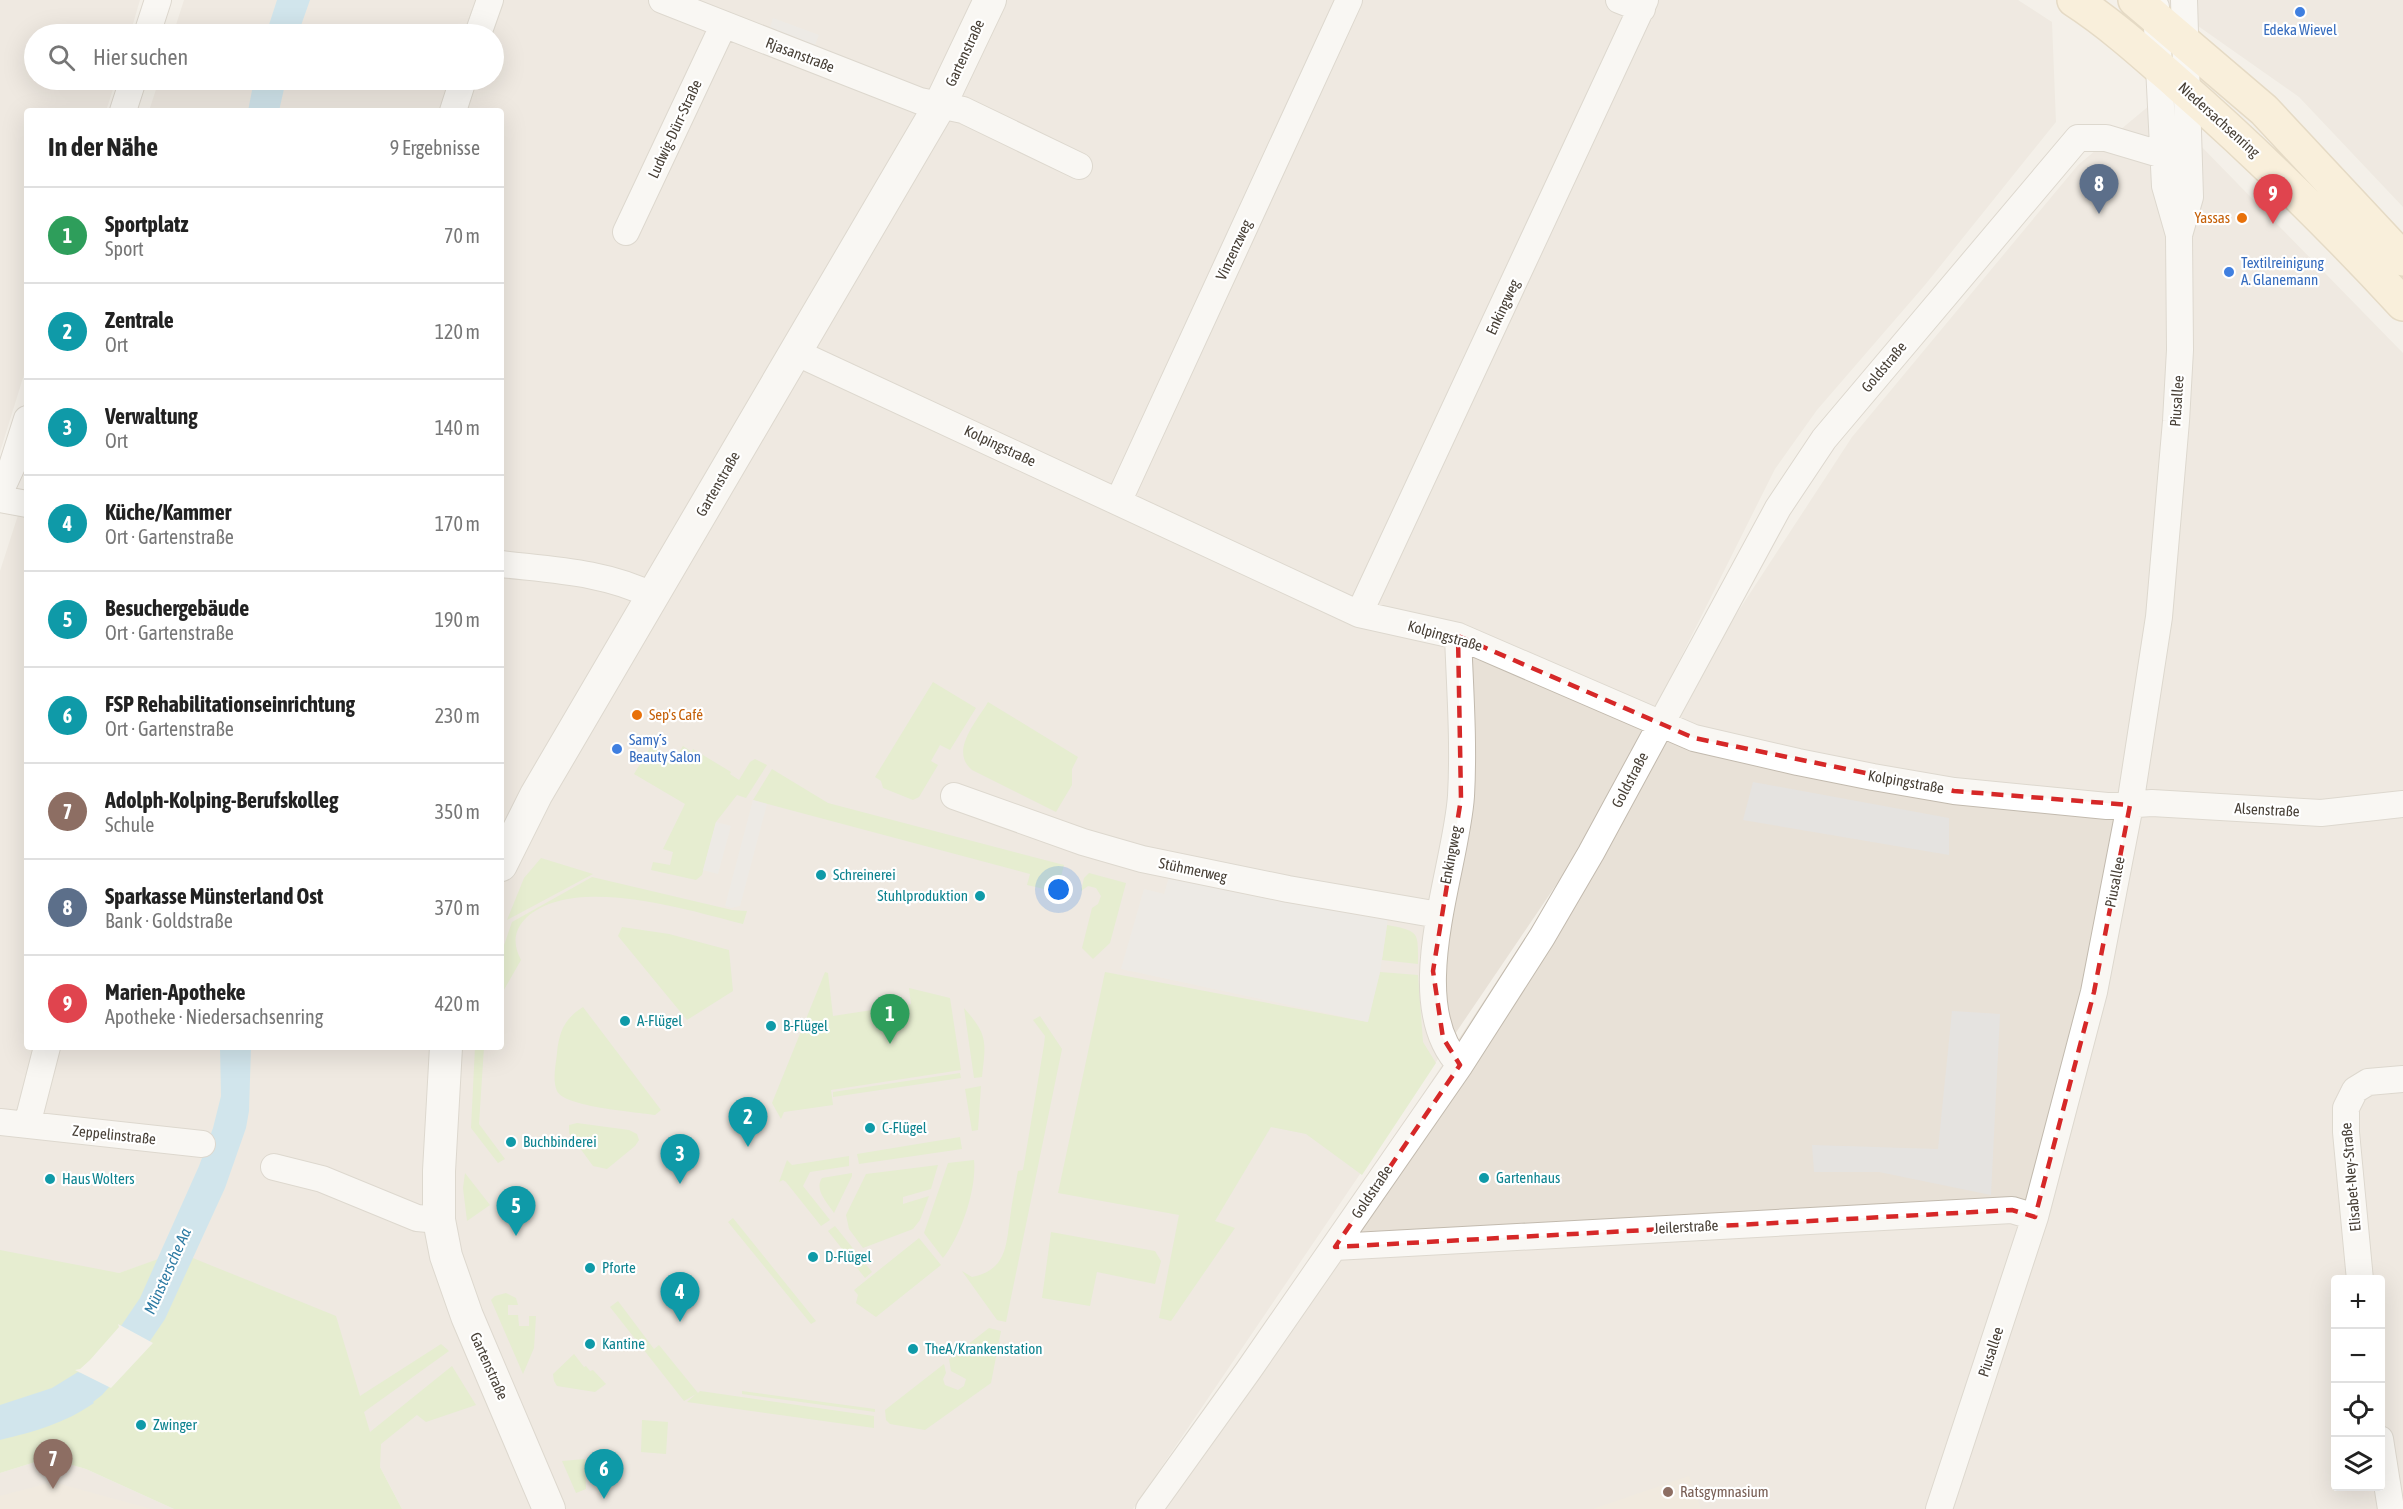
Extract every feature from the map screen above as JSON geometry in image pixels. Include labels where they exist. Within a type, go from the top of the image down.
[{"type":"main road","name":"Niedersachsenring","points":[[2074,0],[2111,26],[2248,145],[2310,206],[2403,304]]},
{"type":"main road","points":[[2149,6],[2186,44],[2264,110],[2403,259]]},
{"type":"street","points":[[150,24],[158,0]]},
{"type":"street","points":[[482,24],[490,0]]},
{"type":"street","name":"Rjasanstraße","points":[[662,0],[723,26],[920,101],[940,105]]},
{"type":"street","name":"Gartenstraße","points":[[504,859],[531,803],[940,105],[990,0]]},
{"type":"street","name":"Vinzenzweg","points":[[1119,500],[1349,0]]},
{"type":"street","name":"Piusallee","points":[[1940,1509],[2035,1217],[2094,992],[2130,805],[2159,617],[2175,433],[2180,350],[2179,235],[2190,197],[2184,0]]},
{"type":"street","name":"Enkingweg","points":[[1359,614],[1635,3]]},
{"type":"street","name":"Piusallee","points":[[2149,6],[2158,67],[2167,198],[2179,235]]},
{"type":"street","name":"Ludwig-Dürr-Straße","points":[[626,232],[723,26]]},
{"type":"street","points":[[124,108],[130,90]]},
{"type":"street","points":[[454,108],[460,90]]},
{"type":"street","name":"Gartenstraße","points":[[940,105],[963,110],[1079,166]]},
{"type":"street","name":"Goldstraße","points":[[1149,1509],[1335,1247],[1460,1065],[1570,891],[1778,508],[1824,439],[2042,177],[2078,138],[2106,138],[2163,155]]},
{"type":"street","name":"Kolpingstraße","points":[[795,352],[1119,500],[1359,614],[1458,636],[1694,738],[1798,762],[1954,791],[2107,806],[2130,805]]},
{"type":"street","points":[[0,492],[24,428]]},
{"type":"street","points":[[0,499],[24,503]]},
{"type":"street","points":[[504,564],[593,575],[631,585],[653,596]]},
{"type":"street","name":"Enkingweg","points":[[1458,636],[1462,742],[1461,798],[1439,915],[1433,971],[1437,1012],[1449,1053],[1460,1065]]},
{"type":"street","name":"Stühmerweg","points":[[954,795],[1083,842],[1142,859],[1288,889],[1439,915]]},
{"type":"street","name":"Alsenstraße","points":[[2130,805],[2152,803],[2321,813],[2403,804]]},
{"type":"street","points":[[27,1125],[46,1050]]},
{"type":"street","name":"Gartenstraße","points":[[446,1050],[439,1171],[440,1220],[446,1256],[467,1316],[549,1509]]},
{"type":"street","name":"Elisabet-Ney-Straße","points":[[2360,1275],[2346,1132],[2346,1108],[2355,1090],[2368,1082],[2403,1079]]},
{"type":"street","name":"Zeppelinstraße","points":[[0,1122],[202,1144]]},
{"type":"street","points":[[274,1167],[322,1179],[417,1218],[440,1220]]},
{"type":"street","name":"Jeilerstraße","points":[[1335,1247],[1958,1212],[2012,1210],[2035,1217]]},
{"type":"street","points":[[2385,1471],[2391,1509]]},
{"type":"highlighted area","points":[[1458,636],[1694,738],[1954,791],[2130,805],[2094,992],[2035,1217],[2012,1210],[1335,1247],[1460,1065],[1443,1038],[1433,971],[1461,799]]},
{"type":"shaded area","points":[[0,0],[140,0],[133,24],[24,24],[24,90],[113,90],[107,108],[24,108],[24,375],[0,452]]},
{"type":"shaded area","points":[[184,0],[2018,0],[2052,22],[2056,122],[1925,285],[1817,410],[1775,469],[1598,823],[1133,1509],[402,1509],[380,1467],[178,1253],[119,1273],[0,1261],[0,571],[24,496],[24,1050],[504,1050],[504,108],[150,108],[156,90],[504,90],[504,24],[176,24]]},
{"type":"shaded area","points":[[2161,0],[2403,0],[2403,207],[2299,97]]},
{"type":"shaded area","points":[[773,18],[819,35],[814,47],[769,31]]},
{"type":"shaded area","points":[[2156,100],[2403,353],[2403,1509],[1152,1509],[1852,437],[2078,165]]},
{"type":"shaded area","points":[[1753,782],[1949,818],[1949,855],[1743,820]]},
{"type":"shaded area","points":[[753,800],[767,804],[740,906],[731,908],[725,906]]},
{"type":"shaded area","points":[[716,822],[731,826],[718,874],[703,870]]},
{"type":"shaded area","points":[[1169,877],[1388,918],[1380,972],[1368,1022],[1121,969],[1144,889],[1164,894]]},
{"type":"shaded area","points":[[1952,1011],[2000,1014],[1991,1195],[1879,1172],[1814,1172],[1812,1145],[1938,1149]]},
{"type":"shaded area","points":[[48,1458],[86,1469],[174,1509],[0,1509],[0,1473]]},
{"type":"shaded area","name":"Ratsgymnasium","points":[[1689,1476],[1701,1509],[1593,1509]]},
{"type":"shaded area","points":[[53,1482],[151,1509],[0,1509],[0,1496]]},
{"type":"green space","points":[[933,682],[976,708],[950,750],[940,745],[931,761],[938,765],[919,797],[913,800],[883,788],[881,781],[875,777]]},
{"type":"green space","points":[[988,702],[1078,757],[1072,769],[1072,785],[1056,812],[972,770],[966,762],[963,754],[967,736]]},
{"type":"green space","points":[[651,746],[675,759],[683,746],[692,752],[693,749],[731,772],[730,774],[739,780],[750,762],[755,759],[767,765],[746,798],[737,795],[716,822],[702,875],[696,880],[651,870],[653,862],[670,865],[673,852],[663,849],[685,804],[634,774]]},
{"type":"green space","points":[[772,769],[828,803],[1064,865],[1057,892],[1027,885],[1030,874],[753,800]]},
{"type":"green space","points":[[541,858],[593,874],[507,920],[524,878]]},
{"type":"green space","points":[[1089,873],[1126,883],[1110,943],[1093,959],[1082,948],[1092,908],[1098,904],[1101,896],[1096,888],[1088,886],[1081,891],[1084,878]]},
{"type":"green space","points":[[592,877],[732,910],[747,911],[743,924],[662,904],[631,899],[572,898],[547,905],[526,918],[519,928],[516,944],[521,960],[504,990],[504,945],[512,922]]},
{"type":"green space","points":[[1387,925],[1406,929],[1415,935],[1418,945],[1418,964],[1382,960]]},
{"type":"green space","points":[[622,927],[669,934],[729,950],[733,991],[687,1020],[618,936]]},
{"type":"green space","points":[[825,972],[828,973],[833,1016],[911,1004],[909,988],[950,998],[961,1070],[831,1090],[833,1105],[784,1112],[781,1119],[772,1103]]},
{"type":"green space","points":[[1105,972],[1367,1022],[1380,972],[1418,975],[1423,1042],[1436,1063],[1362,1175],[1306,1134],[1271,1127],[1215,1221],[1235,1228],[1171,1321],[1159,1318],[1179,1215],[1058,1193]]},
{"type":"green space","points":[[583,1007],[661,1110],[655,1115],[586,1105],[562,1097],[557,1091],[555,1072],[561,1032],[571,1016]]},
{"type":"green space","points":[[964,1008],[978,1025],[984,1039],[982,1077],[974,1078]]},
{"type":"green space","points":[[1040,1016],[1062,1049],[1006,1322],[997,1320],[962,1271],[972,1277],[983,1274],[998,1263],[1005,1248],[1018,1171],[1023,1170],[1044,1045],[1045,1036],[1033,1020]]},
{"type":"green space","points":[[475,1050],[484,1050],[479,1124],[505,1159],[498,1163],[471,1128]]},
{"type":"green space","points":[[960,1073],[961,1078],[833,1097],[833,1092]]},
{"type":"green space","points":[[981,1086],[978,1130],[972,1131],[965,1089]]},
{"type":"green space","points":[[577,1123],[629,1130],[637,1134],[639,1140],[607,1169],[593,1166],[569,1133],[569,1125]]},
{"type":"green space","points":[[960,1137],[962,1149],[859,1164],[857,1154]]},
{"type":"green space","points":[[849,1156],[849,1166],[810,1172],[803,1186],[830,1220],[821,1226],[786,1182],[783,1180],[779,1182],[787,1160],[792,1165]]},
{"type":"green space","points":[[974,1160],[973,1184],[962,1225],[943,1258],[924,1233],[948,1163]]},
{"type":"green space","points":[[938,1165],[931,1189],[903,1197],[903,1204],[929,1196],[920,1220],[913,1229],[863,1248],[849,1229],[846,1215],[866,1174]]},
{"type":"green space","points":[[465,1173],[490,1205],[467,1221],[463,1188]]},
{"type":"green space","points":[[852,1173],[834,1213],[822,1196],[820,1182],[822,1178]]},
{"type":"green space","points":[[733,1218],[816,1321],[811,1324],[728,1222]]},
{"type":"green space","points":[[835,1226],[872,1272],[865,1278],[828,1231]]},
{"type":"green space","points":[[1051,1232],[1155,1251],[1161,1261],[1155,1284],[1097,1272],[1090,1306],[1042,1298]]},
{"type":"green space","points":[[919,1238],[941,1265],[876,1317],[856,1303],[858,1295],[854,1290]]},
{"type":"green space","points":[[0,1250],[119,1273],[178,1252],[336,1316],[360,1396],[441,1344],[449,1351],[364,1412],[370,1432],[452,1366],[476,1405],[426,1422],[417,1415],[381,1444],[380,1467],[402,1509],[174,1509],[86,1469],[48,1458],[0,1473]]},
{"type":"green space","points":[[506,1293],[516,1298],[518,1305],[508,1305],[508,1315],[518,1315],[519,1326],[529,1326],[529,1316],[536,1316],[534,1348],[523,1374],[491,1300],[495,1296]]},
{"type":"green space","points":[[618,1301],[654,1349],[659,1345],[698,1393],[700,1391],[874,1416],[874,1428],[687,1402],[696,1394],[684,1401],[610,1307]]},
{"type":"green space","points":[[989,1328],[1001,1331],[991,1383],[925,1430],[890,1424],[886,1420],[885,1410],[944,1364],[945,1385],[958,1390],[964,1386],[966,1379],[951,1371],[949,1359]]},
{"type":"green space","points":[[574,1354],[584,1367],[586,1366],[590,1371],[593,1370],[606,1384],[595,1392],[557,1386],[553,1374]]},
{"type":"green space","points":[[742,1391],[875,1409],[875,1412],[742,1394]]},
{"type":"green space","points":[[642,1420],[668,1422],[666,1454],[641,1452]]},
{"type":"green space","points":[[585,1459],[586,1489],[576,1493],[562,1461]]},
{"type":"water","points":[[277,0],[310,0],[302,24],[269,24]]},
{"type":"water","points":[[252,90],[284,90],[280,108],[249,108]]},
{"type":"water","name":"Münstersche Aa","points":[[220,1050],[251,1050],[249,1111],[246,1128],[225,1188],[165,1319],[150,1341],[94,1403],[49,1426],[0,1440],[0,1405],[52,1388],[78,1372],[80,1373],[122,1327],[140,1298],[199,1166],[213,1128],[221,1096]]},
{"type":"pier","points":[[118,1324],[153,1343],[111,1388],[75,1370],[80,1369],[90,1360],[119,1327]]},
{"type":"place","name":"Edeka Wievel","points":[[2300,12]]},
{"type":"place","name":"Sparkasse Münsterland Ost","points":[[2099,214]]},
{"type":"place","name":"Yassas","points":[[2242,218]]},
{"type":"place","name":"Marien-Apotheke","points":[[2273,224]]},
{"type":"place","name":"Textilreinigung A. Glanemann","points":[[2229,272]]},
{"type":"place","name":"Sep's Café","points":[[637,715]]},
{"type":"place","name":"Samy´s Beauty Salon","points":[[617,749]]},
{"type":"place","name":"Schreinerei","points":[[821,875]]},
{"type":"place","name":"Stuhlproduktion","points":[[980,896]]},
{"type":"place","name":"A-Flügel","points":[[625,1021]]},
{"type":"place","name":"B-Flügel","points":[[771,1026]]},
{"type":"place","name":"Sportplatz","points":[[890,1044]]},
{"type":"place","name":"C-Flügel","points":[[870,1128]]},
{"type":"place","name":"Buchbinderei","points":[[511,1142]]},
{"type":"place","name":"Zentrale","points":[[748,1147]]},
{"type":"place","name":"Gartenhaus","points":[[1484,1178]]},
{"type":"place","name":"Haus Wolters","points":[[50,1179]]},
{"type":"place","name":"Verwaltung","points":[[680,1184]]},
{"type":"place","name":"Besuchergebäude","points":[[516,1236]]},
{"type":"place","name":"D-Flügel","points":[[813,1257]]},
{"type":"place","name":"Pforte","points":[[590,1268]]},
{"type":"place","name":"Küche/Kammer","points":[[680,1322]]},
{"type":"place","name":"Kantine","points":[[590,1344]]},
{"type":"place","name":"TheA/Krankenstation","points":[[913,1349]]},
{"type":"place","name":"Zwinger","points":[[141,1425]]},
{"type":"place","name":"Adolph-Kolping-Berufskolleg","points":[[53,1489]]},
{"type":"place","name":"Ratsgymnasium","points":[[1668,1492]]},
{"type":"place","name":"FSP Rehabilitationseinrichtung","points":[[604,1499]]}]
